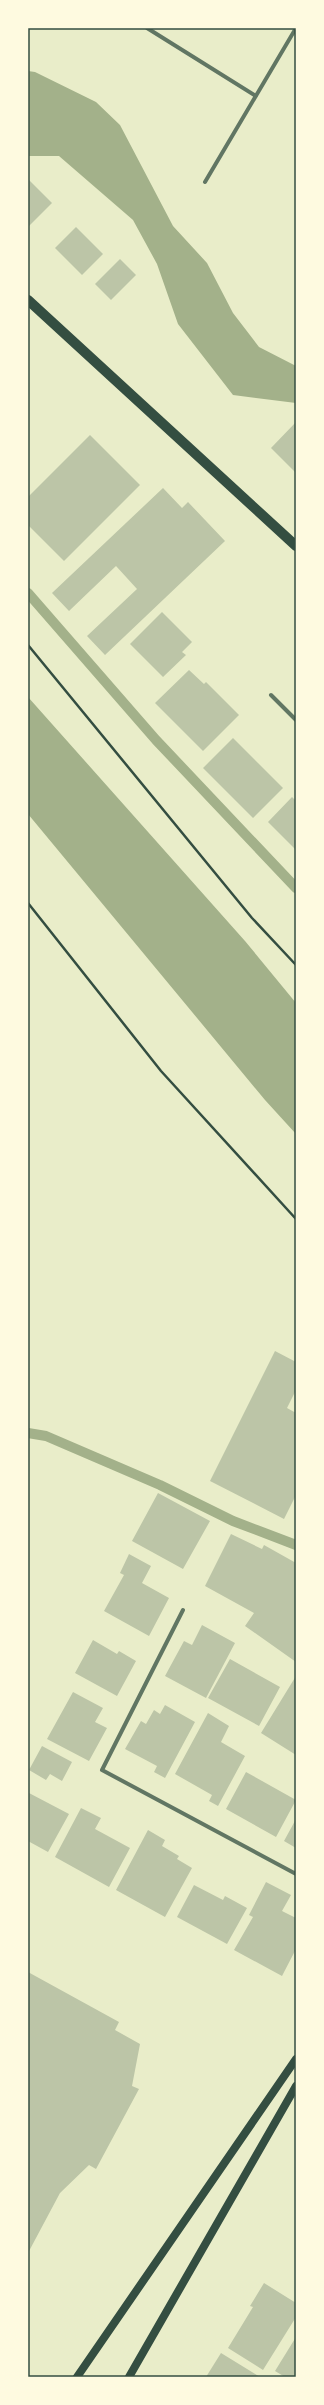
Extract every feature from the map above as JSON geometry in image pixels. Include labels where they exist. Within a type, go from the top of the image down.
[{"type":"main road","points":[[28,300],[296,546]]},
{"type":"main road","points":[[77,2377],[296,2059]]},
{"type":"main road","points":[[129,2377],[296,2086]]},
{"type":"street","points":[[146,28],[256,96]]},
{"type":"street","points":[[206,182],[296,28]]},
{"type":"street","points":[[271,695],[296,720]]},
{"type":"street","points":[[183,1610],[102,1770],[296,1874]]},
{"type":"path","points":[[28,645],[252,918],[296,965]]},
{"type":"path","points":[[28,903],[161,1071],[296,1219]]},
{"type":"shaded area","points":[[28,71],[35,72],[96,102],[120,125],[173,226],[207,263],[233,313],[259,347],[296,366],[296,403],[233,395],[178,324],[157,264],[133,220],[59,156],[28,156]]},
{"type":"shaded area","points":[[28,697],[245,941],[296,1003],[296,1134],[265,1100],[28,814]]},
{"type":"building","points":[[28,179],[52,203],[28,227]]},
{"type":"building","points":[[76,227],[103,254],[82,275],[55,248]]},
{"type":"building","points":[[120,259],[136,275],[111,300],[95,284]]},
{"type":"building","points":[[296,422],[296,473],[271,448]]},
{"type":"building","points":[[90,435],[140,485],[64,561],[28,525],[28,497]]},
{"type":"building","points":[[163,488],[182,508],[188,502],[225,541],[105,655],[87,636],[137,589],[116,566],[69,611],[52,593]]},
{"type":"building","points":[[162,612],[192,642],[182,652],[186,655],[163,677],[130,644]]},
{"type":"building","points":[[189,670],[204,684],[206,682],[239,715],[203,751],[155,703]]},
{"type":"building","points":[[233,738],[283,788],[253,818],[203,768]]},
{"type":"building","points":[[292,797],[296,801],[296,850],[268,822]]},
{"type":"building","points":[[275,1351],[296,1362],[296,1390],[287,1408],[296,1413],[296,1495],[284,1519],[210,1481]]},
{"type":"building","points":[[158,1493],[210,1521],[183,1569],[132,1541]]},
{"type":"building","points":[[231,1534],[262,1549],[264,1545],[296,1563],[296,1662],[245,1626],[254,1613],[205,1586]]},
{"type":"building","points":[[129,1554],[151,1566],[142,1583],[169,1598],[149,1636],[104,1611],[124,1575],[120,1573]]},
{"type":"building","points":[[202,1625],[235,1643],[206,1698],[165,1676],[184,1641],[192,1645]]},
{"type":"building","points":[[93,1640],[117,1654],[119,1651],[136,1661],[117,1696],[75,1673]]},
{"type":"building","points":[[230,1659],[280,1687],[259,1726],[208,1698]]},
{"type":"building","points":[[296,1676],[296,1755],[261,1733]]},
{"type":"building","points":[[73,1692],[103,1708],[95,1722],[107,1728],[89,1761],[47,1739]]},
{"type":"building","points":[[165,1705],[195,1722],[165,1778],[154,1772],[157,1766],[125,1749],[141,1721],[146,1724],[154,1710],[160,1714]]},
{"type":"building","points":[[208,1713],[229,1726],[221,1742],[245,1756],[218,1806],[209,1801],[212,1795],[175,1774]]},
{"type":"building","points":[[42,1746],[72,1762],[62,1781],[50,1774],[46,1780],[29,1770]]},
{"type":"building","points":[[246,1772],[296,1800],[276,1837],[226,1809]]},
{"type":"building","points":[[29,1793],[69,1814],[48,1852],[28,1841]]},
{"type":"building","points":[[81,1808],[101,1818],[95,1829],[130,1848],[109,1887],[55,1857]]},
{"type":"building","points":[[296,1819],[296,1848],[284,1841]]},
{"type":"building","points":[[148,1830],[165,1840],[162,1846],[179,1856],[177,1859],[192,1868],[165,1917],[116,1890]]},
{"type":"building","points":[[266,1882],[291,1895],[282,1911],[296,1918],[296,1949],[282,1976],[234,1950],[253,1917],[249,1915]]},
{"type":"building","points":[[194,1885],[223,1900],[225,1896],[247,1908],[227,1944],[177,1917]]},
{"type":"building","points":[[28,1972],[119,2022],[115,2030],[140,2044],[132,2086],[139,2089],[96,2169],[89,2165],[60,2193],[28,2253]]},
{"type":"building","points":[[264,2283],[296,2303],[296,2317],[263,2370],[228,2348],[253,2307],[250,2306]]},
{"type":"building","points":[[296,2337],[296,2377],[285,2377],[275,2371]]},
{"type":"building","points":[[221,2353],[260,2377],[206,2377]]},
{"type":"waterway","points":[[28,593],[156,740],[296,888]]},
{"type":"waterway","points":[[28,1433],[46,1436],[160,1485],[233,1521],[296,1545]]}]
